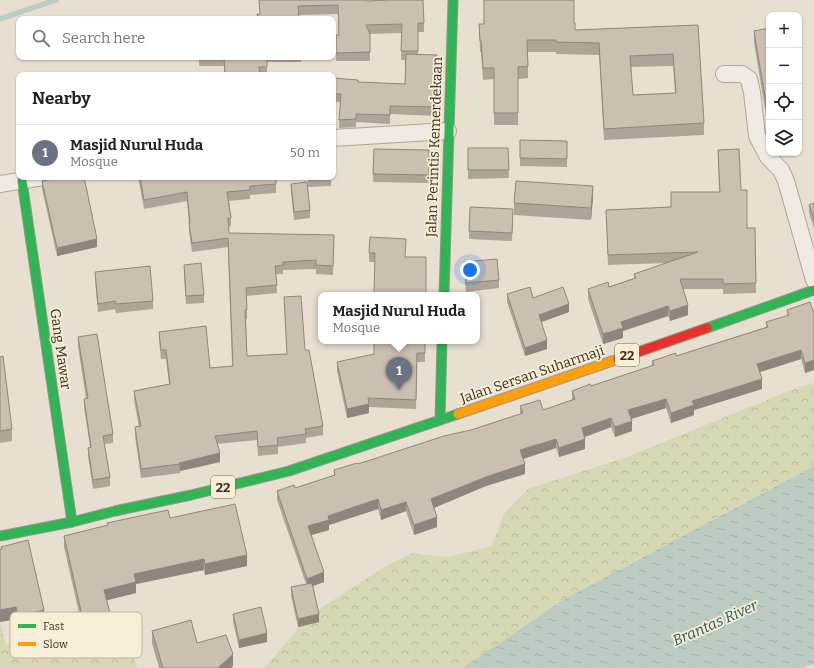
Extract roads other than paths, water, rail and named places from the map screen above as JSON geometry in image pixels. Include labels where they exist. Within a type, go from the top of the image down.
[{"type":"main road","name":"Jalan Perintis Kemerdekaan","points":[[444,292],[453,0]]},
{"type":"main road","name":"Gang Mawar","points":[[22,181],[72,522]]},
{"type":"main road","name":"Jalan Sersan Suharmaji","points":[[440,420],[814,290]]},
{"type":"main road","points":[[440,420],[442,344]]},
{"type":"main road","name":"22","points":[[0,536],[72,522],[289,471],[440,420]]},
{"type":"street","points":[[724,74],[742,74],[748,79],[752,92],[757,136],[768,157],[782,170],[814,280]]},
{"type":"street","points":[[336,138],[448,131]]},
{"type":"street","points":[[0,184],[27,180]]},
{"type":"water","name":"Brantas River","points":[[814,466],[814,664],[802,668],[463,668],[561,601]]},
{"type":"waterway","points":[[0,19],[56,0]]},
{"type":"place","name":"Masjid Nurul Huda","points":[[399,390]]}]
